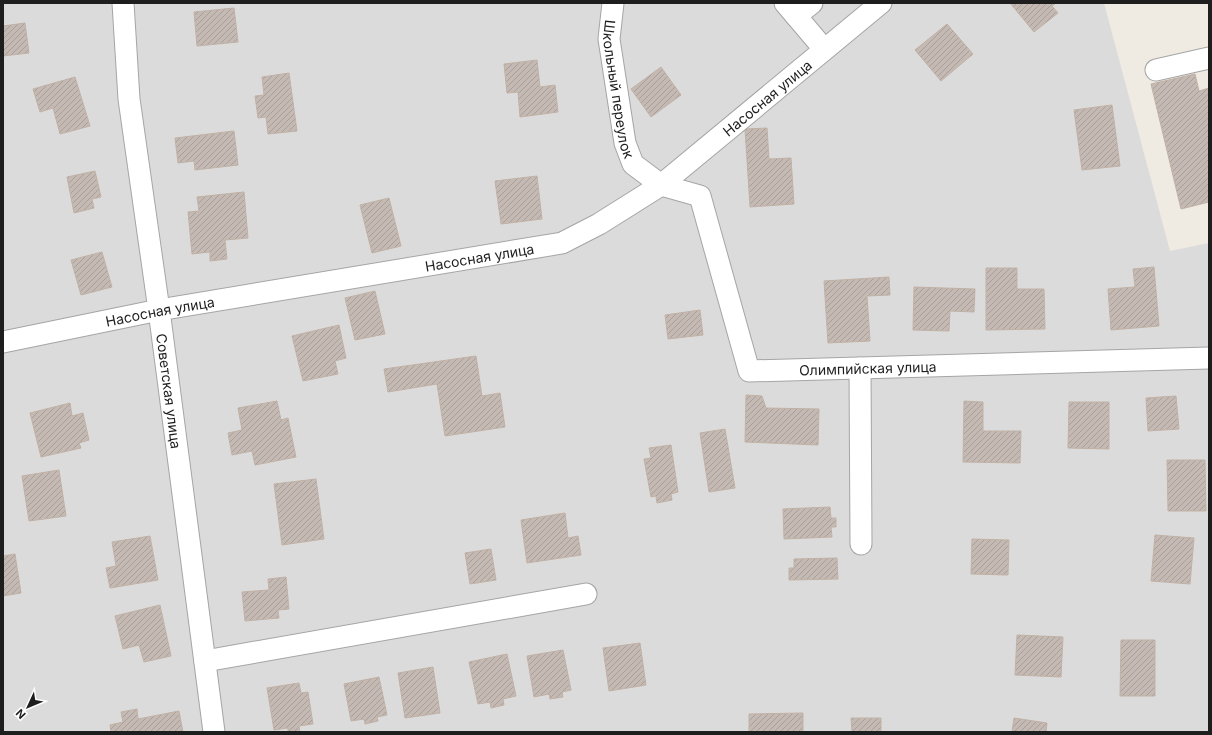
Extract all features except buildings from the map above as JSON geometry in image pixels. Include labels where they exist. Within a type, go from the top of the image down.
[{"type":"street","name":"Советская улица","points":[[123,3],[129,99],[159,310],[214,732]]},
{"type":"street","name":"Школьный переулок","points":[[613,3],[609,39],[624,143],[633,164],[660,185]]},
{"type":"street","name":"Насосная улица","points":[[3,342],[159,310],[562,243],[599,224],[660,185],[880,3]]},
{"type":"street","points":[[798,7],[824,49]]},
{"type":"street","points":[[1156,70],[1209,58]]},
{"type":"street","name":"Олимпийская улица","points":[[660,185],[700,196],[749,371],[1209,358]]},
{"type":"street","points":[[860,368],[861,544]]},
{"type":"street","points":[[204,661],[586,594]]},
{"type":"shaded area","points":[[3,3],[1104,3],[1170,251],[1209,243],[1209,732],[3,732]]}]
